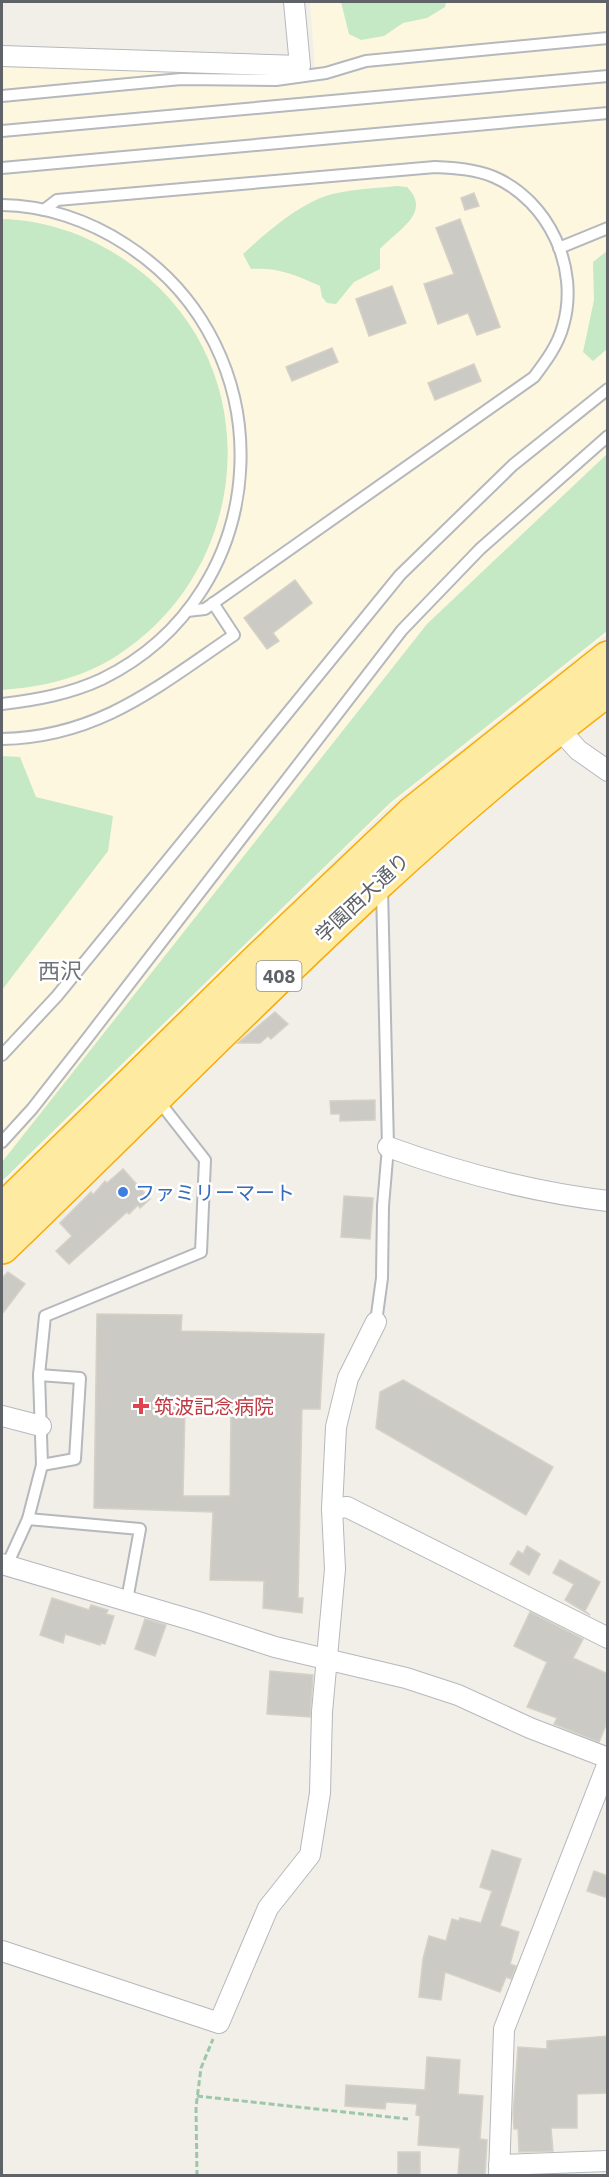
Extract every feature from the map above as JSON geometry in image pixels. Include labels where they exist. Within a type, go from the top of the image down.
[{"type":"highway","name":"学園西大通り","points":[[2,1247],[379,879],[491,781],[608,658]]},
{"type":"highway","name":"学園西大通り","points":[[2,1211],[254,964],[413,813],[549,718],[608,689]]},
{"type":"street","points":[[2,57],[300,66],[294,2]]},
{"type":"street","points":[[549,718],[578,750],[608,771]]},
{"type":"street","points":[[388,1147],[491,1180],[561,1195],[608,1201]]},
{"type":"street","points":[[2,1951],[219,2023],[268,1908],[310,1855],[320,1793],[322,1712],[329,1658],[335,1569],[332,1509],[336,1427],[348,1378],[376,1322]]},
{"type":"street","points":[[2,1416],[41,1426]]},
{"type":"street","points":[[332,1509],[347,1507],[608,1638]]},
{"type":"street","points":[[4,1565],[127,1600],[275,1647],[329,1658],[458,1695],[607,1767],[504,2029],[499,2170],[608,2162]]},
{"type":"lane","points":[[2,96],[181,79],[276,81],[326,73],[366,61],[608,38]]},
{"type":"lane","points":[[2,131],[608,76]]},
{"type":"lane","points":[[2,168],[608,113]]},
{"type":"lane","points":[[44,210],[57,200],[423,168],[465,168],[494,177],[519,192],[536,207],[552,228],[566,266],[568,296],[563,326],[552,353],[534,377],[205,609],[187,611]]},
{"type":"lane","points":[[2,206],[44,210],[79,220],[112,235],[142,255],[170,279],[193,306],[213,337],[228,370],[237,405],[242,442],[241,478],[235,514],[224,549],[207,581],[187,611],[148,649],[102,679],[33,701],[2,704]]},
{"type":"lane","points":[[559,248],[608,228]]},
{"type":"lane","points":[[2,1055],[57,996],[400,575],[513,465],[608,389]]},
{"type":"lane","points":[[2,1142],[32,1109],[86,1040],[402,630],[480,549],[608,436]]},
{"type":"lane","points":[[2,739],[55,734],[94,722],[129,706],[234,635],[213,603]]},
{"type":"lane","points":[[376,1322],[382,1278],[383,1206],[388,1147],[382,891],[379,879]]},
{"type":"lane","points":[[4,1565],[28,1519],[42,1465],[39,1375],[45,1316],[201,1252],[205,1160],[156,1096]]},
{"type":"lane","points":[[39,1375],[80,1378],[75,1459],[42,1465]]},
{"type":"lane","points":[[28,1519],[140,1529],[127,1600]]},
{"type":"path","points":[[197,2175],[197,2096],[201,2068],[219,2023]]},
{"type":"path","points":[[197,2096],[408,2119]]},
{"type":"shaded area","points":[[310,2],[607,2],[607,634],[391,805],[2,1184],[2,67],[290,75],[315,69]]},
{"type":"green space","points":[[341,2],[446,2],[445,7],[427,18],[403,23],[384,36],[361,40],[349,34]]},
{"type":"green space","points":[[397,186],[407,187],[414,196],[416,205],[414,213],[409,221],[380,249],[380,269],[354,282],[336,304],[327,303],[322,297],[320,286],[303,278],[278,271],[251,269],[243,254],[299,209],[324,196]]},
{"type":"green space","points":[[2,219],[35,222],[66,230],[96,243],[125,260],[171,300],[204,349],[222,402],[228,459],[220,515],[199,568],[165,616],[118,655],[91,670],[47,684],[2,690]]},
{"type":"green space","points":[[607,251],[607,349],[593,361],[583,352],[594,300],[593,262]]},
{"type":"green space","points":[[607,454],[607,631],[390,803],[2,1181],[2,1162],[427,624]]},
{"type":"green space","points":[[2,756],[20,757],[36,797],[113,816],[108,851],[2,990]]},
{"type":"building","points":[[474,193],[479,206],[465,210],[461,198]]},
{"type":"building","points":[[460,219],[500,327],[477,335],[468,313],[438,324],[424,284],[454,274],[436,228]]},
{"type":"building","points":[[392,286],[406,323],[369,336],[356,299]]},
{"type":"building","points":[[332,348],[338,362],[292,381],[286,367]]},
{"type":"building","points":[[474,364],[481,381],[435,400],[428,383]]},
{"type":"building","points":[[295,580],[312,603],[273,633],[279,641],[267,649],[244,618]]},
{"type":"building","points":[[275,1012],[288,1024],[271,1039],[268,1036],[260,1043],[238,1043]]},
{"type":"building","points":[[375,1100],[375,1120],[340,1121],[340,1114],[331,1114],[330,1101]]},
{"type":"building","points":[[123,1169],[150,1199],[140,1208],[138,1205],[129,1214],[127,1212],[69,1264],[56,1251],[72,1236],[60,1223],[91,1192],[93,1195],[105,1181],[107,1183]]},
{"type":"building","points":[[344,1196],[373,1198],[370,1239],[341,1237]]},
{"type":"building","points":[[8,1272],[25,1284],[2,1314],[2,1278]]},
{"type":"building","points":[[97,1314],[182,1315],[181,1331],[324,1334],[320,1409],[302,1409],[298,1598],[303,1598],[302,1613],[263,1608],[264,1581],[210,1580],[213,1512],[94,1508]],"holes":[[[185,1408],[231,1409],[230,1496],[183,1496]]]},
{"type":"building","points":[[403,1380],[553,1467],[526,1515],[376,1428],[380,1392]]},
{"type":"building","points":[[527,1546],[540,1554],[529,1575],[510,1564],[518,1551],[523,1554]]},
{"type":"building","points":[[560,1560],[600,1582],[585,1611],[590,1615],[565,1600],[574,1584],[553,1573]]},
{"type":"building","points":[[52,1598],[89,1610],[91,1605],[108,1610],[106,1614],[114,1616],[105,1644],[100,1643],[100,1645],[65,1634],[63,1643],[40,1635]]},
{"type":"building","points":[[530,1612],[583,1639],[573,1658],[608,1674],[608,1720],[599,1742],[554,1724],[557,1718],[527,1707],[547,1662],[514,1646]]},
{"type":"building","points":[[145,1619],[166,1625],[155,1656],[135,1649]]},
{"type":"building","points":[[270,1671],[313,1675],[310,1717],[267,1714]]},
{"type":"building","points":[[492,1850],[521,1859],[500,1926],[519,1932],[510,1964],[516,1966],[511,1979],[506,1977],[500,1992],[445,1972],[441,2000],[419,1997],[423,1959],[429,1936],[446,1941],[452,1919],[459,1921],[460,1918],[481,1923],[492,1891],[480,1887]]},
{"type":"building","points":[[594,1871],[608,1876],[608,1898],[587,1891]]},
{"type":"building","points":[[608,2036],[608,2093],[577,2094],[577,2128],[551,2128],[553,2151],[519,2152],[518,2129],[514,2129],[513,2114],[518,2047],[547,2049],[547,2041]]},
{"type":"building","points":[[427,2057],[460,2060],[458,2094],[483,2096],[480,2139],[487,2140],[485,2175],[458,2175],[460,2148],[418,2145],[420,2116],[416,2115],[417,2104],[386,2102],[385,2109],[345,2106],[346,2085],[425,2090]]},
{"type":"building","points":[[398,2152],[420,2152],[420,2175],[398,2175]]},
{"type":"place","name":"ファミリーマート","points":[[123,1192]]},
{"type":"place","name":"筑波記念病院","points":[[141,1406]]},
{"type":"district","name":"西沢","points":[[60,970]]}]
